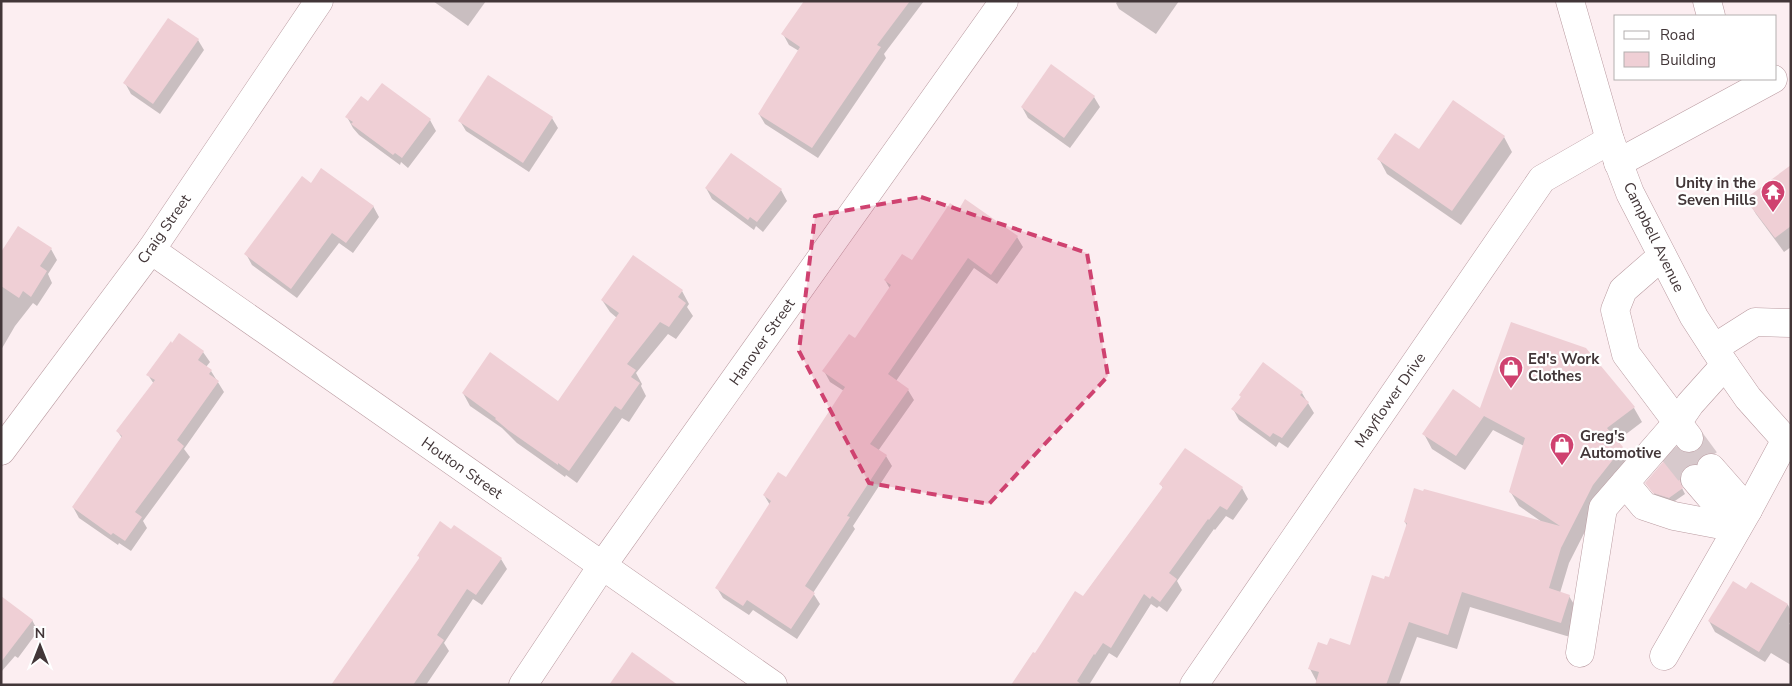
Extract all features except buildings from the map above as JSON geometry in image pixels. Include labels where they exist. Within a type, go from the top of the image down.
[{"type":"street","name":"Craig Street","points":[[1,451],[151,250],[319,1]]},
{"type":"street","name":"Hanover Street","points":[[522,685],[602,566],[1004,1]]},
{"type":"street","name":"Campbell Avenue","points":[[1570,1],[1614,151],[1630,193],[1694,317],[1719,357],[1748,398],[1788,444]]},
{"type":"street","points":[[1707,1],[1711,15]]},
{"type":"street","name":"Mayflower Drive","points":[[1777,76],[1791,69]]},
{"type":"street","name":"Mayflower Drive","points":[[1194,685],[1542,179],[1614,151],[1729,90],[1766,80]]},
{"type":"street","name":"Houton Street","points":[[151,250],[773,685]]},
{"type":"street","points":[[1662,256],[1623,290],[1615,310],[1626,354],[1675,438]]},
{"type":"street","points":[[1580,653],[1603,508],[1625,482],[1675,438],[1690,404],[1719,357],[1755,322],[1791,323]]},
{"type":"street","points":[[1664,656],[1742,519],[1788,444]]},
{"type":"street","points":[[1703,474],[1742,519]]},
{"type":"street","points":[[1625,482],[1644,506],[1674,516],[1742,519]]},
{"type":"highlighted area","points":[[921,197],[1087,253],[1108,376],[989,504],[869,483],[799,351],[815,216]]},
{"type":"tunnel","points":[[1689,438],[1711,468]]},
{"type":"tunnel","points":[[1672,450],[1695,479]]},
{"type":"place","name":"Unity in the Seven Hills","points":[[1773,213]]},
{"type":"place","name":"Ed's Work Clothes","points":[[1511,389]]},
{"type":"place","name":"Greg's Automotive","points":[[1562,466]]}]
